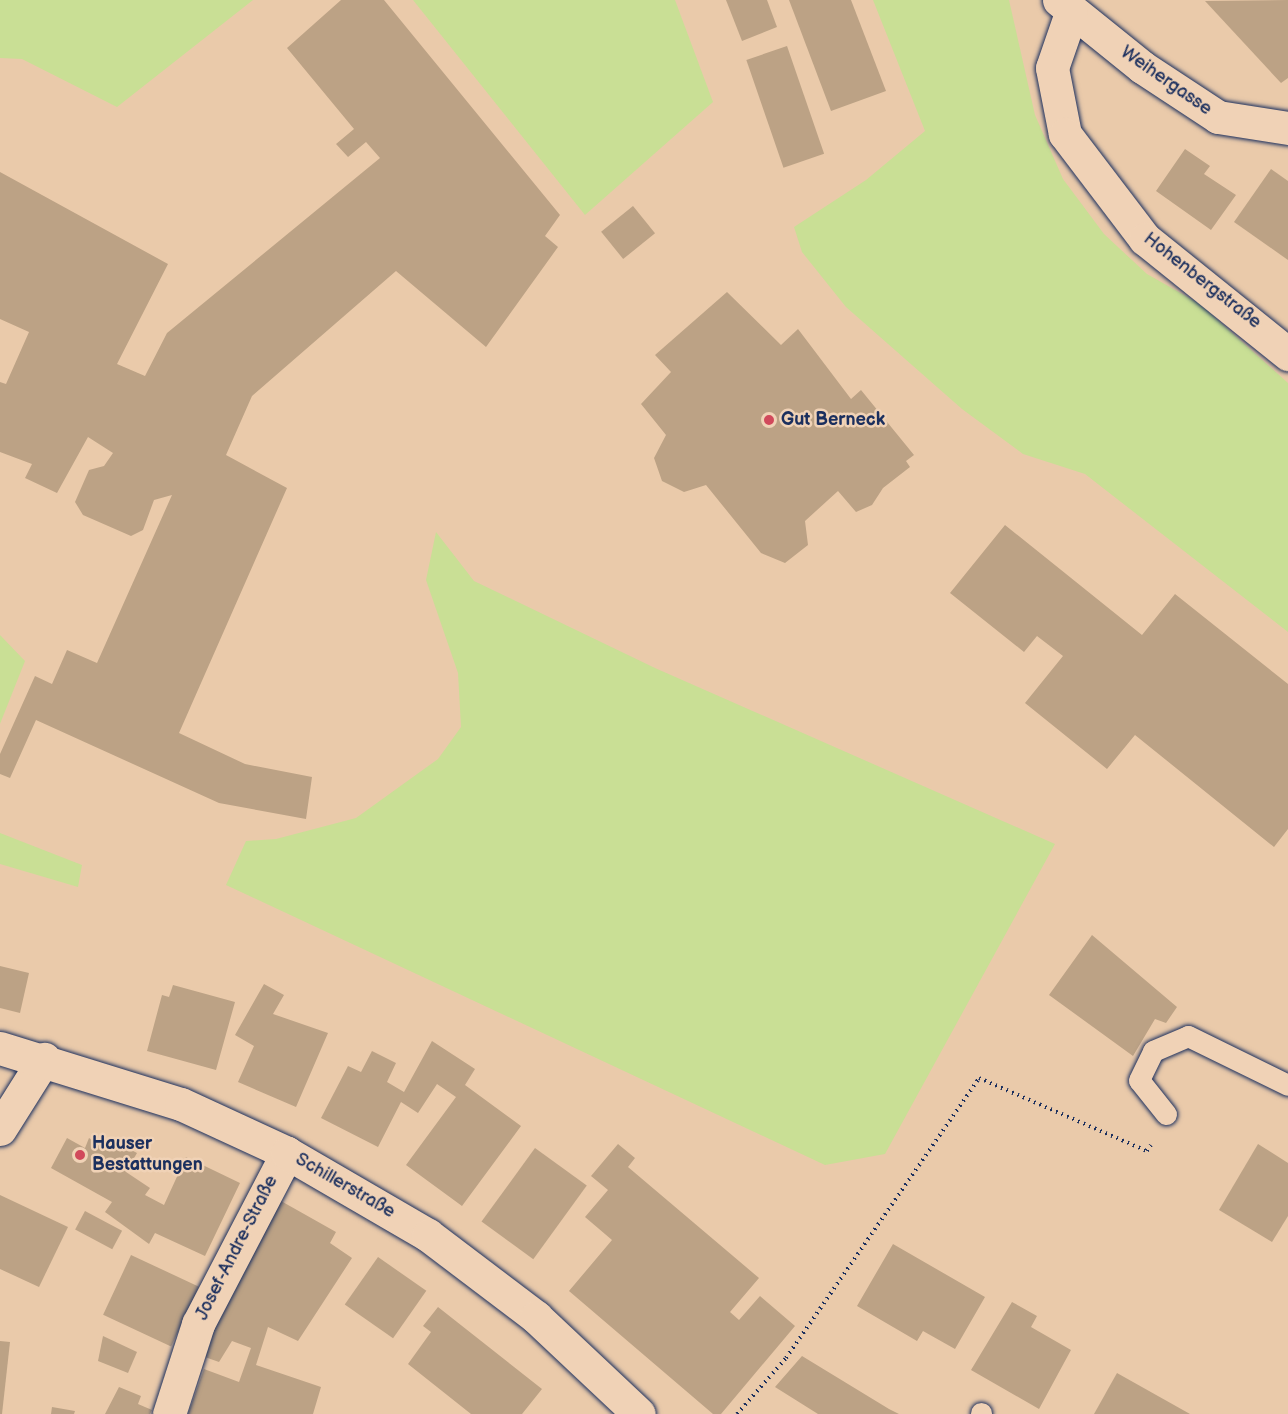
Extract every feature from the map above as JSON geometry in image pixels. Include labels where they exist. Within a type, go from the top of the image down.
[{"type":"street","name":"Weihergasse","points":[[1065,6],[1218,117],[1288,128]]},
{"type":"street","name":"Hohenbergstraße","points":[[1065,6],[1052,68],[1065,134],[1145,239],[1288,354]]},
{"type":"street","name":"Schillerstraße","points":[[0,1048],[44,1059],[182,1104],[287,1152],[428,1235],[536,1317],[639,1414]]},
{"type":"street","points":[[0,1129],[44,1059]]},
{"type":"street","name":"Josef-Andre-Straße","points":[[169,1414],[198,1324],[287,1152]]},
{"type":"lane","points":[[1166,1114],[1139,1080],[1153,1051],[1188,1036],[1288,1085]]},
{"type":"path","points":[[737,1414],[786,1358],[979,1078],[1147,1152],[1166,1114]]},
{"type":"green space","points":[[0,0],[253,0],[117,107],[22,59],[0,58]]},
{"type":"green space","points":[[413,0],[675,0],[713,102],[585,215]]},
{"type":"green space","points":[[873,0],[1009,0],[1035,115],[1063,179],[1104,234],[1147,274],[1200,304],[1288,383],[1288,632],[1085,474],[1023,454],[962,409],[846,307],[802,252],[794,227],[866,180],[925,131]]},
{"type":"green space","points":[[436,532],[474,581],[655,668],[1055,844],[885,1154],[825,1165],[226,885],[246,841],[276,839],[356,818],[438,759],[461,727],[458,673],[426,580]]},
{"type":"green space","points":[[0,635],[25,661],[0,724]]},
{"type":"green space","points":[[0,833],[82,865],[78,887],[0,864]]},
{"type":"building","points":[[341,0],[384,0],[560,215],[545,236],[558,247],[486,347],[396,271],[252,396],[226,455],[287,488],[179,733],[245,764],[312,777],[306,819],[219,803],[36,720],[10,778],[0,774],[0,754],[35,676],[52,684],[67,650],[97,663],[172,495],[154,500],[143,530],[131,536],[83,515],[75,502],[89,470],[104,466],[113,453],[88,437],[57,493],[25,478],[32,464],[0,452],[0,382],[6,384],[29,332],[0,319],[0,172],[168,264],[117,364],[145,376],[167,333],[380,158],[366,142],[348,157],[336,144],[354,129],[287,48]]},
{"type":"building","points":[[726,0],[767,0],[777,27],[742,41]]},
{"type":"building","points":[[789,0],[851,0],[886,91],[831,111]]},
{"type":"building","points":[[1288,0],[1288,78],[1281,83],[1205,1]]},
{"type":"building","points":[[787,46],[824,154],[783,168],[746,60]]},
{"type":"building","points":[[1185,149],[1210,166],[1204,174],[1236,195],[1211,230],[1156,191]]},
{"type":"building","points":[[1271,169],[1288,181],[1288,260],[1234,222]]},
{"type":"building","points":[[633,206],[655,233],[623,259],[601,232]]},
{"type":"building","name":"Gut Berneck","points":[[727,292],[781,345],[798,329],[851,399],[861,390],[914,455],[906,461],[910,467],[883,488],[872,505],[856,512],[838,491],[805,521],[808,545],[785,563],[761,553],[706,485],[684,492],[662,481],[654,458],[666,435],[641,404],[671,372],[655,355]]},
{"type":"building","points":[[1005,525],[1142,635],[1175,594],[1288,684],[1288,829],[1274,847],[1135,735],[1107,769],[1025,703],[1063,656],[1037,636],[1024,652],[950,593]]},
{"type":"building","points":[[1092,935],[1177,1007],[1166,1023],[1155,1019],[1133,1056],[1049,995]]},
{"type":"building","points":[[0,966],[29,973],[20,1013],[0,1008]]},
{"type":"building","points":[[264,984],[284,995],[273,1014],[328,1033],[296,1107],[238,1082],[254,1046],[235,1035]]},
{"type":"building","points":[[173,985],[235,1002],[216,1070],[147,1051],[162,995],[169,997]]},
{"type":"building","points":[[432,1041],[475,1069],[465,1085],[521,1126],[462,1206],[406,1165],[456,1097],[437,1084],[418,1113],[401,1102],[378,1147],[321,1118],[348,1066],[361,1072],[372,1051],[396,1063],[387,1082],[404,1092]]},
{"type":"building","points":[[67,1138],[85,1148],[89,1138],[109,1150],[114,1141],[137,1153],[126,1172],[150,1188],[145,1195],[164,1205],[186,1157],[240,1183],[205,1256],[155,1233],[149,1244],[105,1212],[112,1202],[51,1168]]},
{"type":"building","points":[[618,1144],[635,1158],[628,1167],[759,1278],[730,1312],[739,1320],[760,1296],[795,1326],[721,1414],[713,1414],[569,1291],[612,1240],[585,1217],[608,1190],[591,1176]]},
{"type":"building","points":[[1258,1144],[1288,1163],[1288,1216],[1272,1242],[1219,1210]]},
{"type":"building","points":[[535,1148],[587,1186],[533,1259],[482,1222]]},
{"type":"building","points":[[0,1195],[68,1227],[39,1287],[0,1269]]},
{"type":"building","points":[[281,1201],[336,1232],[330,1243],[352,1258],[298,1341],[268,1327],[256,1365],[321,1387],[313,1414],[188,1414],[204,1369],[239,1382],[251,1348],[232,1341],[219,1362],[202,1356],[209,1331]]},
{"type":"building","points":[[85,1211],[122,1231],[112,1249],[75,1230]]},
{"type":"building","points":[[893,1244],[985,1297],[955,1349],[923,1331],[917,1341],[857,1306]]},
{"type":"building","points":[[131,1255],[199,1287],[171,1347],[103,1315]]},
{"type":"building","points":[[378,1257],[426,1291],[393,1338],[345,1305]]},
{"type":"building","points":[[1012,1302],[1037,1316],[1031,1327],[1071,1350],[1039,1409],[971,1370]]},
{"type":"building","points":[[438,1307],[542,1389],[522,1414],[471,1414],[408,1364],[431,1332],[423,1326]]},
{"type":"building","points":[[103,1336],[137,1352],[128,1373],[98,1361]]},
{"type":"building","points":[[0,1341],[10,1342],[2,1414],[0,1414]]},
{"type":"building","points":[[802,1356],[899,1414],[818,1414],[775,1387]]},
{"type":"building","points":[[1117,1373],[1190,1414],[1094,1414]]},
{"type":"building","points":[[119,1387],[141,1396],[138,1404],[152,1410],[150,1414],[105,1414]]},
{"type":"building","points":[[52,1407],[75,1411],[74,1414],[51,1414]]},
{"type":"place","name":"Gut Berneck","points":[[769,420]]},
{"type":"place","name":"Hauser Bestattungen","points":[[80,1155]]}]
